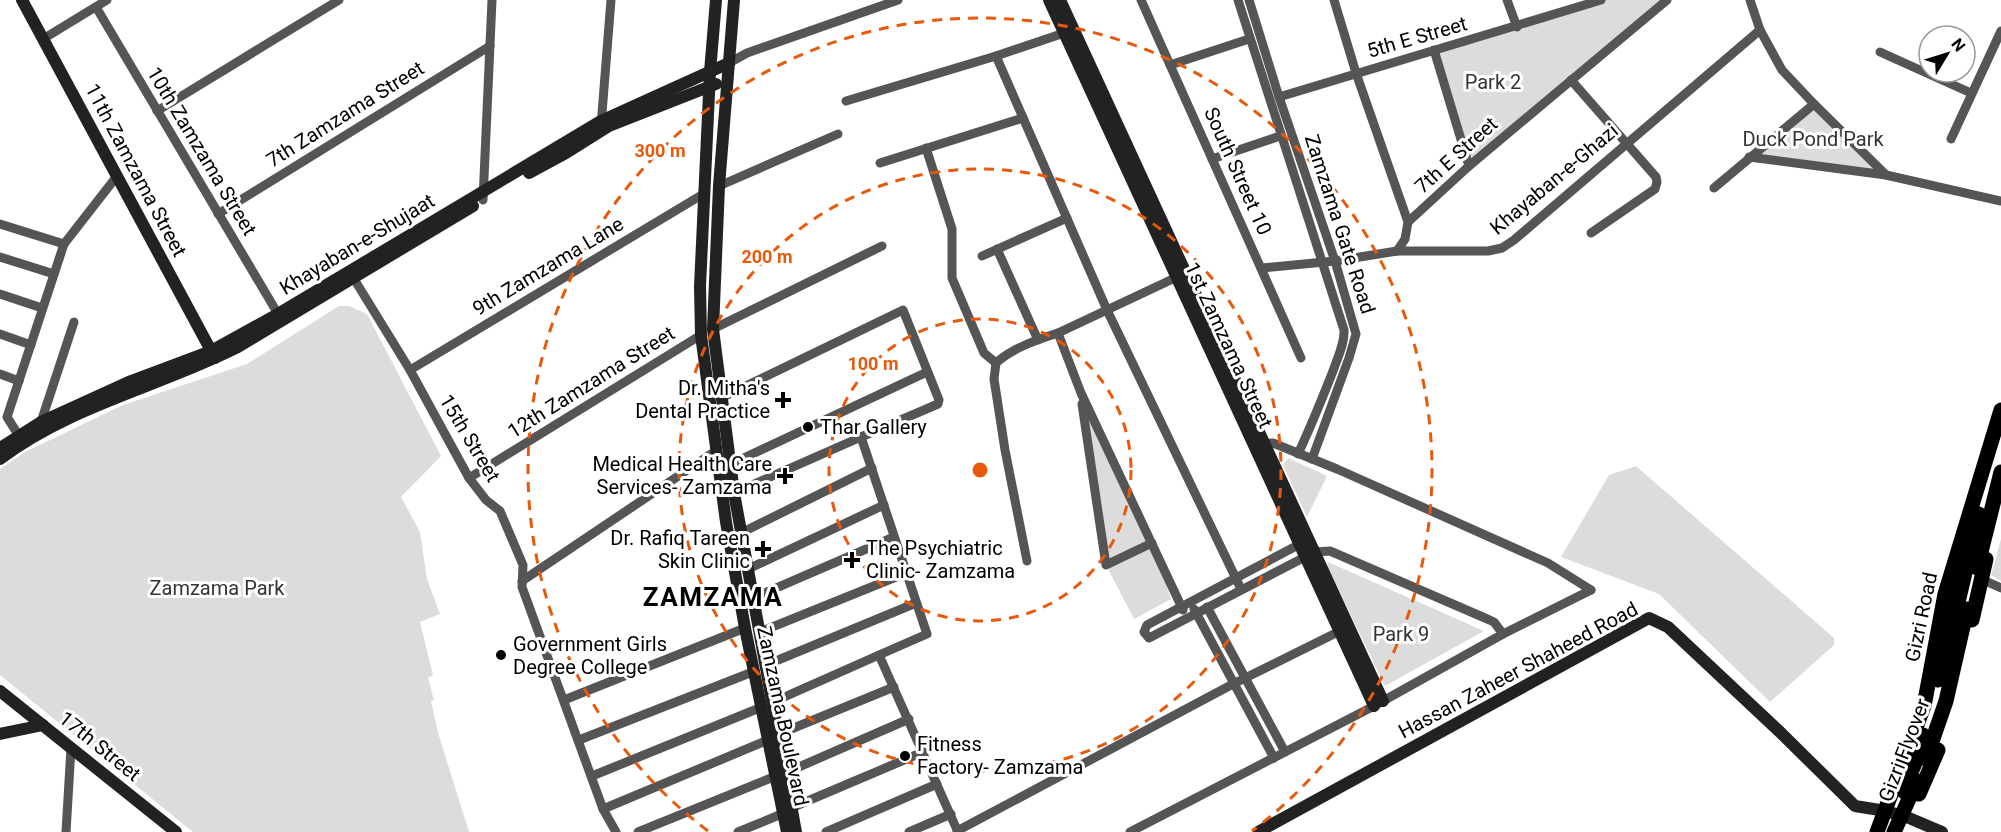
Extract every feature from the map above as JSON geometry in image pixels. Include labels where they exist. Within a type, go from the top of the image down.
[{"type":"main road","name":"11th Zamzama Street","points":[[22,0],[213,355]]},
{"type":"main road","name":"Zamzama Boulevard","points":[[717,0],[710,72],[700,286],[701,335],[726,522],[745,628],[761,668]]},
{"type":"main road","name":"Zamzama Boulevard","points":[[734,0],[719,186],[713,329],[734,493],[760,632],[761,668],[788,811],[796,832]]},
{"type":"main road","name":"1st Zamzama Street","points":[[1049,0],[1068,31],[1093,84],[1378,703]]},
{"type":"main road","name":"1st Zamzama Street","points":[[1060,0],[1068,31]]},
{"type":"main road","name":"Khayaban-e-Shujaat","points":[[0,448],[41,422],[131,381],[213,355],[278,314],[351,274],[601,126],[729,63]]},
{"type":"main road","name":"Khayaban-e-Shujaat","points":[[601,126],[728,79]]},
{"type":"main road","name":"1st Zamzama Street","points":[[1154,215],[1177,277],[1203,322]]},
{"type":"main road","name":"Khayaban-e-Shujaat","points":[[0,459],[34,436],[105,402],[260,335],[351,274]]},
{"type":"main road","name":"Gizri Road","points":[[1877,832],[1924,706],[1946,594],[1999,434],[2001,410]]},
{"type":"main road","name":"Gizri Flyover","points":[[1885,832],[1915,763],[1954,619],[1999,434]]},
{"type":"main road","name":"1st Zamzama Street","points":[[1259,445],[1300,544],[1310,554]]},
{"type":"main road","name":"Gizri Flyover","points":[[1894,832],[1920,774],[1946,701],[1977,564],[2001,472]]},
{"type":"main road","points":[[1902,832],[1948,726],[2001,498]]},
{"type":"main road","name":"Hassan Zaheer Shaheed Road","points":[[1258,832],[1649,618],[1668,627],[1855,806],[1886,811]]},
{"type":"main road","name":"17th Street","points":[[0,691],[176,832]]},
{"type":"main road","points":[[0,734],[43,725]]},
{"type":"main road","name":"Zamzama Boulevard","points":[[787,832],[788,811]]},
{"type":"main road","points":[[1886,811],[1942,832]]},
{"type":"street","points":[[43,39],[107,0]]},
{"type":"street","points":[[157,111],[339,0]]},
{"type":"street","points":[[484,195],[492,0]]},
{"type":"street","points":[[601,126],[611,0]]},
{"type":"street","points":[[729,63],[747,53],[898,0]]},
{"type":"street","name":"South Street 10","points":[[1141,0],[1301,358]]},
{"type":"street","name":"Zamzama Gate Road","points":[[1238,0],[1344,337],[1319,408],[1298,454]]},
{"type":"street","name":"Zamzama Gate Road","points":[[1249,0],[1279,97],[1335,261],[1356,334],[1312,459]]},
{"type":"street","points":[[1334,0],[1356,73],[1408,222],[1405,239],[1397,251]]},
{"type":"street","points":[[1507,0],[1517,27]]},
{"type":"street","name":"5th E Street","points":[[1279,97],[1601,0]]},
{"type":"street","name":"7th E Street","points":[[1408,222],[1469,166],[1667,0]]},
{"type":"street","points":[[1750,0],[1760,30],[1782,70],[1886,174]]},
{"type":"street","name":"10th Zamzama Street","points":[[96,7],[278,314]]},
{"type":"street","points":[[1242,13],[1253,11]]},
{"type":"street","name":"Khayaban-e-Ghazi","points":[[1262,268],[1321,263],[1397,251],[1488,251],[1502,248],[1760,30]]},
{"type":"street","points":[[846,101],[996,56],[1068,31]]},
{"type":"street","points":[[1951,139],[2001,31]]},
{"type":"street","points":[[1170,65],[1249,39]]},
{"type":"street","name":"7th Zamzama Street","points":[[218,214],[490,46]]},
{"type":"street","points":[[1434,50],[1469,166]]},
{"type":"street","points":[[1880,52],[1971,93]]},
{"type":"street","points":[[996,56],[1107,310],[1241,589]]},
{"type":"street","points":[[1571,80],[1656,177],[1655,189],[1592,233]]},
{"type":"street","points":[[1714,188],[1814,104]]},
{"type":"street","points":[[880,163],[1023,118]]},
{"type":"street","points":[[719,186],[838,134]]},
{"type":"street","points":[[1212,159],[1280,136]]},
{"type":"street","points":[[926,148],[952,229],[952,278],[984,353],[996,363]]},
{"type":"street","points":[[1749,158],[1886,174],[2001,201]]},
{"type":"street","points":[[19,436],[3,416],[19,381],[64,244],[117,176]]},
{"type":"street","name":"9th Zamzama Lane","points":[[410,370],[705,193]]},
{"type":"street","points":[[982,256],[1067,218]]},
{"type":"street","points":[[0,224],[64,244]]},
{"type":"street","points":[[713,329],[882,246]]},
{"type":"street","points":[[997,249],[1038,340]]},
{"type":"street","points":[[0,257],[54,274]]},
{"type":"street","name":"15th Street","points":[[351,274],[410,370],[469,478],[486,500],[500,511],[523,565],[522,587],[603,809],[616,832]]},
{"type":"street","points":[[1027,561],[994,380],[996,363],[1004,356],[1177,277]]},
{"type":"street","points":[[0,294],[42,309]]},
{"type":"street","points":[[721,398],[903,310],[939,400],[938,404],[734,493]]},
{"type":"street","points":[[41,422],[74,322]]},
{"type":"street","points":[[1058,333],[1081,393],[1152,543],[1274,758]]},
{"type":"street","points":[[0,334],[31,345]]},
{"type":"street","name":"12th Zamzama Street","points":[[469,478],[701,335]]},
{"type":"street","points":[[730,464],[927,372]]},
{"type":"street","points":[[0,374],[19,381]]},
{"type":"street","points":[[1081,393],[1106,565],[1152,543]]},
{"type":"street","points":[[592,776],[768,704],[927,634],[861,438]]},
{"type":"street","points":[[1130,832],[1378,703],[1503,634],[1591,590],[1548,563],[1312,459],[1273,443],[1259,445]]},
{"type":"street","points":[[522,581],[717,450]]},
{"type":"street","points":[[741,532],[872,468]]},
{"type":"street","points":[[748,569],[884,505]]},
{"type":"street","points":[[753,598],[894,537]]},
{"type":"street","points":[[1300,544],[1147,626],[1144,632],[1149,638],[1310,554],[1330,551],[1485,618],[1498,626],[1503,634]]},
{"type":"street","points":[[760,632],[906,573]]},
{"type":"street","points":[[1981,579],[2001,588]]},
{"type":"street","points":[[579,741],[916,603]]},
{"type":"street","points":[[1207,607],[1285,752]]},
{"type":"street","points":[[564,700],[745,628]]},
{"type":"street","points":[[879,655],[957,831],[1233,684],[1344,629]]},
{"type":"street","points":[[603,809],[894,687]]},
{"type":"street","points":[[638,832],[909,719]]},
{"type":"street","points":[[66,832],[71,748]]},
{"type":"street","points":[[738,832],[923,752]]},
{"type":"street","points":[[826,832],[938,784]]},
{"type":"street","points":[[909,832],[951,814]]},
{"type":"green space","name":"Park 2","points":[[1598,0],[1667,0],[1469,166],[1434,50]]},
{"type":"green space","name":"Duck Pond Park","points":[[1814,104],[1886,175],[1749,157]]},
{"type":"green space","name":"Zamzama Park","points":[[339,306],[349,306],[367,314],[441,456],[401,497],[420,532],[427,579],[440,614],[420,622],[433,675],[428,678],[439,736],[469,832],[193,832],[0,675],[0,469],[25,452],[123,405],[247,364]]},
{"type":"green space","points":[[1081,393],[1152,543],[1171,599],[1134,619],[1106,565]]},
{"type":"green space","points":[[1288,458],[1327,476],[1307,517],[1283,465]]},
{"type":"green space","points":[[1636,466],[1834,638],[1834,645],[1770,702],[1659,594],[1561,557],[1609,475]]},
{"type":"green space","points":[[2001,539],[2001,581],[1991,575]]},
{"type":"green space","name":"Park 9","points":[[1328,562],[1484,631],[1385,686],[1327,566]]},
{"type":"place","name":"Dr. Mitha's Dental Practice","points":[[783,400]]},
{"type":"place","name":"Thar Gallery","points":[[808,427]]},
{"type":"place","name":"Medical Health Care Services- Zamzama","points":[[785,476]]},
{"type":"place","name":"Dr. Rafiq Tareen Skin Clinic","points":[[763,549]]},
{"type":"place","name":"The Psychiatric Clinic- Zamzama","points":[[852,560]]},
{"type":"place","name":"Government Girls Degree College","points":[[501,655]]},
{"type":"place","name":"Fitness Factory- Zamzama","points":[[905,756]]},
{"type":"district","name":"ZAMZAMA","points":[[713,597]]}]
